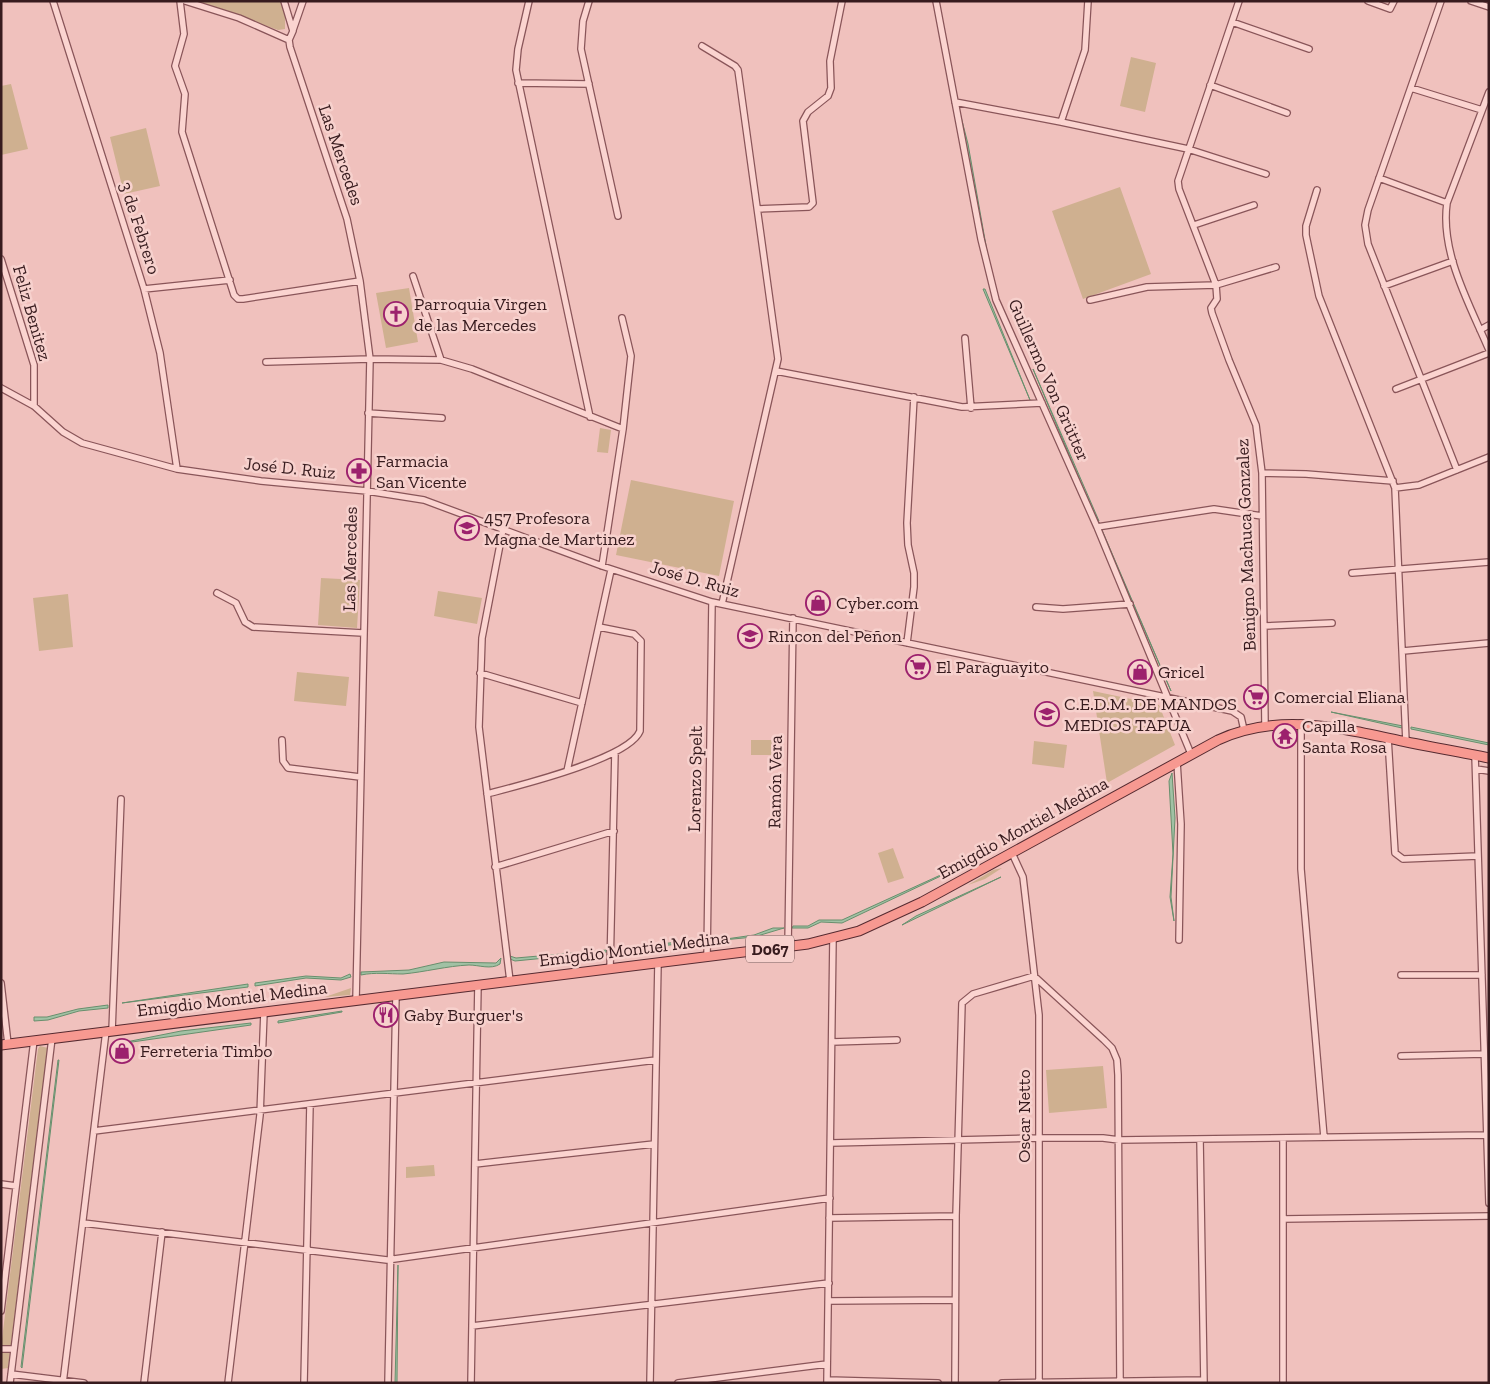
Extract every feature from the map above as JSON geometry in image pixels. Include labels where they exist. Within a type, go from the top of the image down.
[{"type":"main road","name":"Emigdio Montiel Medina","points":[[5,1044],[658,963],[788,946],[833,938],[887,919],[1218,740],[1244,730],[1266,725],[1301,723],[1489,758]]},
{"type":"street","name":"3 de Febrero","points":[[53,1],[144,289],[160,353],[177,469]]},
{"type":"street","points":[[180,1],[184,34],[176,66],[185,94],[182,132],[234,295],[238,299],[243,299],[360,281]]},
{"type":"street","points":[[185,1],[239,18],[289,40],[303,1]]},
{"type":"street","points":[[284,1],[293,31]]},
{"type":"street","points":[[529,1],[516,60],[518,83],[590,417]]},
{"type":"street","points":[[589,1],[580,35],[581,50],[618,216]]},
{"type":"street","points":[[758,209],[809,207],[813,203],[804,121],[808,112],[828,96],[831,88],[830,61],[842,1]]},
{"type":"street","name":"Guillermo Von Grütter","points":[[936,1],[980,239],[996,300],[1130,604],[1191,754]]},
{"type":"street","points":[[1061,122],[1085,50],[1088,1]]},
{"type":"street","name":"Benigno Machuca Gonzalez","points":[[1239,1],[1178,181],[1216,285],[1217,299],[1211,311],[1256,426],[1262,473],[1266,725]]},
{"type":"street","points":[[1368,1],[1390,8],[1394,1]]},
{"type":"street","points":[[1441,1],[1379,178],[1365,224],[1368,244],[1457,470]]},
{"type":"street","points":[[1471,1],[1489,7]]},
{"type":"street","points":[[1232,22],[1309,49]]},
{"type":"street","name":"Las Mercedes","points":[[289,40],[347,219],[360,281],[370,358],[356,1000]]},
{"type":"street","points":[[702,46],[735,66],[738,70],[778,359],[722,604]]},
{"type":"street","points":[[518,83],[589,84]]},
{"type":"street","points":[[1210,85],[1287,113]]},
{"type":"street","points":[[1411,88],[1482,110]]},
{"type":"street","points":[[1396,389],[1489,351],[1453,261],[1446,230],[1447,203],[1489,92]]},
{"type":"street","points":[[954,102],[1188,149],[1266,174]]},
{"type":"street","points":[[1379,178],[1447,203]]},
{"type":"street","points":[[1317,190],[1306,226],[1306,235],[1319,296],[1393,481],[1399,570],[1406,742]]},
{"type":"street","points":[[1194,225],[1254,205]]},
{"type":"street","name":"Feliz Benitez","points":[[1,258],[34,365],[34,406]]},
{"type":"street","points":[[1384,286],[1453,261]]},
{"type":"street","points":[[1090,300],[1147,287],[1216,285],[1276,267]]},
{"type":"street","points":[[413,276],[441,360]]},
{"type":"street","points":[[144,289],[230,280]]},
{"type":"street","points":[[602,566],[623,429],[631,356],[622,318]]},
{"type":"street","points":[[1480,330],[1489,325]]},
{"type":"street","points":[[966,338],[971,408]]},
{"type":"street","points":[[266,362],[370,358],[441,360],[472,369],[623,429]]},
{"type":"street","points":[[776,371],[971,408],[1042,403]]},
{"type":"street","name":"José D. Ruiz","points":[[1,388],[34,406],[64,432],[82,443],[177,469],[261,481],[367,491],[424,500],[611,570],[712,602],[1232,711],[1240,718],[1244,730]]},
{"type":"street","points":[[907,643],[914,587],[914,573],[908,544],[907,523],[914,398]]},
{"type":"street","points":[[368,413],[442,418]]},
{"type":"street","points":[[1394,488],[1419,485],[1489,457]]},
{"type":"street","points":[[1262,473],[1306,474],[1393,481]]},
{"type":"street","points":[[1097,528],[1214,509],[1262,516]]},
{"type":"street","points":[[503,529],[482,638],[479,727],[510,981]]},
{"type":"street","points":[[1352,573],[1489,562]]},
{"type":"street","points":[[567,771],[611,570]]},
{"type":"street","points":[[218,593],[236,603],[245,622],[253,627],[363,633]]},
{"type":"street","name":"Lorenzo Spelt","points":[[707,956],[712,602]]},
{"type":"street","points":[[1036,606],[1063,609],[1130,604]]},
{"type":"street","name":"Ramón Vera","points":[[788,946],[792,618]]},
{"type":"street","points":[[1264,626],[1332,623]]},
{"type":"street","points":[[487,794],[567,771],[615,752],[634,741],[640,731],[641,641],[634,634],[599,627]]},
{"type":"street","points":[[1403,651],[1489,643]]},
{"type":"street","points":[[480,673],[582,703]]},
{"type":"street","points":[[1301,723],[1301,870],[1324,1138]]},
{"type":"street","points":[[1388,738],[1396,853],[1403,859],[1478,856]]},
{"type":"street","points":[[282,740],[283,761],[288,768],[360,778]]},
{"type":"street","points":[[610,969],[615,752]]},
{"type":"street","points":[[1475,756],[1489,1203]]},
{"type":"street","points":[[1177,762],[1181,824],[1179,940]]},
{"type":"street","points":[[1476,769],[1489,772]]},
{"type":"street","points":[[64,1382],[94,1131],[109,1031],[121,799]]},
{"type":"street","points":[[495,867],[614,831]]},
{"type":"street","name":"Oscar Netto","points":[[1012,852],[1022,876],[1039,1015],[1039,1382]]},
{"type":"street","points":[[833,938],[827,1381],[938,1383]]},
{"type":"street","points":[[650,1383],[658,963]]},
{"type":"street","points":[[1401,975],[1482,974]]},
{"type":"street","points":[[955,1383],[956,1216],[962,1003],[973,994],[1034,976],[1112,1048],[1117,1060],[1120,1382]]},
{"type":"street","points":[[1,983],[5,1044]]},
{"type":"street","points":[[471,1383],[478,984]]},
{"type":"street","points":[[388,1383],[396,995]]},
{"type":"street","points":[[228,1383],[261,1110],[264,1012]]},
{"type":"street","points":[[10,1383],[52,1038]]},
{"type":"street","points":[[1,1311],[4,1270],[34,1040]]},
{"type":"street","points":[[832,1042],[897,1040]]},
{"type":"street","points":[[1401,1056],[1484,1054]]},
{"type":"street","points":[[94,1131],[656,1060]]},
{"type":"street","points":[[304,1383],[310,1104]]},
{"type":"street","points":[[830,1144],[959,1139],[1103,1138],[1119,1140],[1486,1135]]},
{"type":"street","points":[[1283,1138],[1283,1383]]},
{"type":"street","points":[[1002,1383],[1204,1381],[1200,1139]]},
{"type":"street","points":[[475,1164],[654,1144]]},
{"type":"street","points":[[1,1184],[16,1186]]},
{"type":"street","points":[[83,1223],[390,1259],[830,1198]]},
{"type":"street","points":[[830,1218],[956,1216]]},
{"type":"street","points":[[1283,1219],[1489,1216]]},
{"type":"street","points":[[144,1383],[162,1232]]},
{"type":"street","points":[[472,1326],[829,1283]]},
{"type":"street","points":[[828,1301],[955,1300]]},
{"type":"street","points":[[1,1348],[14,1349]]},
{"type":"street","points":[[678,1383],[828,1364]]},
{"type":"street","points":[[11,1374],[84,1383]]},
{"type":"shaded area","points":[[195,1],[285,1],[285,29],[278,30]]},
{"type":"shaded area","points":[[1131,57],[1156,63],[1145,112],[1120,106]]},
{"type":"shaded area","points":[[11,84],[28,149],[1,155],[1,86]]},
{"type":"shaded area","points":[[959,109],[968,144],[990,268]]},
{"type":"shaded area","points":[[146,128],[160,186],[124,194],[110,137]]},
{"type":"shaded area","points":[[1120,187],[1151,274],[1083,299],[1052,211]]},
{"type":"shaded area","points":[[409,288],[418,342],[386,348],[376,293]]},
{"type":"shaded area","points":[[983,289],[985,289],[1030,400]]},
{"type":"shaded area","points":[[1033,369],[1099,521],[1097,521]]},
{"type":"shaded area","points":[[600,428],[611,430],[608,453],[597,452]]},
{"type":"shaded area","points":[[631,480],[734,501],[719,576],[616,555]]},
{"type":"shaded area","points":[[1101,530],[1102,530],[1171,691]]},
{"type":"shaded area","points":[[321,578],[360,580],[357,628],[318,625]]},
{"type":"shaded area","points":[[438,591],[482,598],[477,624],[434,616]]},
{"type":"shaded area","points":[[68,594],[73,647],[39,651],[33,598]]},
{"type":"shaded area","points":[[297,672],[349,677],[346,706],[294,701]]},
{"type":"shaded area","points":[[1093,691],[1159,705],[1175,745],[1107,783]]},
{"type":"shaded area","points":[[1331,712],[1403,726],[1402,728]]},
{"type":"shaded area","points":[[1411,727],[1489,743],[1489,745],[1411,729]]},
{"type":"shaded area","points":[[751,740],[783,740],[783,755],[751,755]]},
{"type":"shaded area","points":[[1034,741],[1067,745],[1064,768],[1032,764]]},
{"type":"shaded area","points":[[1172,773],[1175,818],[1171,897],[1174,921],[1170,897],[1173,854],[1169,781]]},
{"type":"shaded area","points":[[893,848],[904,878],[888,883],[878,853]]},
{"type":"shaded area","points":[[1002,868],[985,879],[968,885],[993,870]]},
{"type":"shaded area","points":[[945,873],[842,923],[821,922],[808,928],[792,928],[793,926],[808,926],[819,920],[842,920]]},
{"type":"shaded area","points":[[1001,877],[902,925],[916,916]]},
{"type":"shaded area","points":[[773,928],[784,928],[754,937],[712,941],[754,935]]},
{"type":"shaded area","points":[[700,940],[700,942],[628,949],[628,947]]},
{"type":"shaded area","points":[[607,950],[607,952],[515,961],[510,959],[510,956],[516,958]]},
{"type":"shaded area","points":[[501,958],[500,964],[493,967],[469,965],[403,974],[377,973],[361,975],[361,972],[409,970],[444,962],[496,963]]},
{"type":"shaded area","points":[[350,974],[351,977],[341,980],[306,978],[255,986],[255,983],[306,976],[341,978]]},
{"type":"shaded area","points":[[248,984],[248,987],[122,1003]]},
{"type":"shaded area","points":[[351,988],[350,995],[325,997]]},
{"type":"shaded area","points":[[108,1005],[108,1008],[79,1011],[48,1020],[34,1021],[34,1017],[47,1017],[78,1009]]},
{"type":"shaded area","points":[[342,1012],[278,1023],[278,1021]]},
{"type":"shaded area","points":[[251,1023],[251,1025],[111,1045],[181,1031]]},
{"type":"shaded area","points":[[40,1046],[48,1048],[8,1368],[1,1369],[1,1347],[38,1049]]},
{"type":"shaded area","points":[[59,1060],[22,1368],[21,1367]]},
{"type":"shaded area","points":[[1103,1066],[1107,1108],[1049,1113],[1046,1070]]},
{"type":"shaded area","points":[[434,1165],[435,1176],[406,1178],[406,1167]]},
{"type":"shaded area","points":[[398,1265],[397,1383],[395,1383]]},
{"type":"place","name":"Parroquia Virgen de las Mercedes","points":[[396,314]]},
{"type":"place","name":"Farmacia San Vicente","points":[[359,471]]},
{"type":"place","name":"457 Profesora Magna de Martinez","points":[[467,528]]},
{"type":"place","name":"Cyber.com","points":[[818,603]]},
{"type":"place","name":"Rincon del Peñon","points":[[750,636]]},
{"type":"place","name":"El Paraguayito","points":[[918,667]]},
{"type":"place","name":"Gricel","points":[[1140,672]]},
{"type":"place","name":"Comercial Eliana","points":[[1256,697]]},
{"type":"place","name":"C.E.D.M. DE MANDOS MEDIOS TAPUA","points":[[1047,714]]},
{"type":"place","name":"Capilla Santa Rosa","points":[[1285,736]]},
{"type":"place","name":"Gaby Burguer's","points":[[386,1015]]},
{"type":"place","name":"Ferreteria Timbo","points":[[122,1051]]}]
